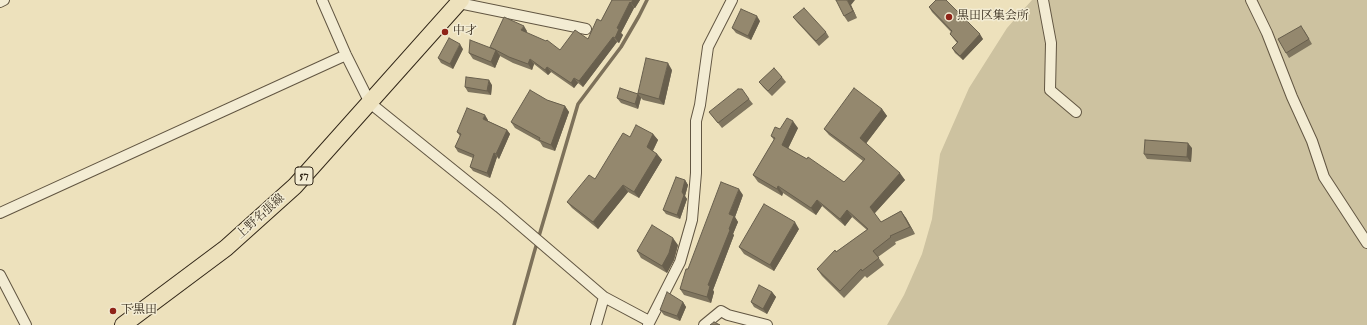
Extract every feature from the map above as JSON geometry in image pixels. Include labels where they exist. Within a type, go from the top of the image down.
[{"type":"main road","name":"上野名張線","points":[[123,325],[226,248],[295,186],[460,1]]},
{"type":"street","points":[[0,2],[4,0]]},
{"type":"street","points":[[322,0],[346,55],[370,103],[543,244],[604,297],[648,323],[680,262],[692,220],[696,173],[696,121],[700,105],[708,47],[732,0]]},
{"type":"street","points":[[1043,0],[1051,43],[1050,90],[1076,112]]},
{"type":"street","points":[[1251,0],[1267,33],[1292,97],[1312,141],[1324,177],[1367,242]]},
{"type":"street","points":[[460,1],[586,29]]},
{"type":"street","points":[[0,213],[346,55]]},
{"type":"street","points":[[0,275],[26,325]]},
{"type":"street","points":[[596,325],[604,297]]},
{"type":"street","points":[[704,325],[721,311],[728,315],[767,325]]},
{"type":"shaded area","points":[[1032,0],[1367,0],[1367,325],[887,325],[904,295],[922,254],[932,219],[940,154],[969,88],[1007,28]]},
{"type":"building","points":[[612,0],[633,0],[631,3],[630,2],[617,28],[619,29],[615,38],[613,37],[579,81],[574,78],[571,83],[547,67],[545,70],[530,59],[528,64],[509,57],[490,47],[504,17],[524,26],[521,30],[546,41],[547,40],[560,50],[575,30],[588,39],[597,19],[601,21]]},
{"type":"building","points":[[836,0],[847,0],[853,11],[844,16]]},
{"type":"building","points":[[936,0],[946,0],[980,34],[960,56],[952,48],[958,42],[950,34],[952,31],[929,7]]},
{"type":"building","points":[[804,8],[826,32],[816,41],[793,17]]},
{"type":"building","points":[[741,9],[757,16],[748,36],[732,28]]},
{"type":"building","points":[[1301,26],[1309,39],[1286,53],[1278,39]]},
{"type":"building","points":[[449,38],[460,44],[450,64],[438,58]]},
{"type":"building","points":[[470,40],[496,50],[491,62],[469,53]]},
{"type":"building","points":[[646,58],[668,63],[659,99],[638,93]]},
{"type":"building","points":[[774,68],[782,77],[768,91],[759,82]]},
{"type":"building","points":[[466,77],[489,80],[487,91],[465,87]]},
{"type":"building","points":[[620,88],[638,94],[635,104],[617,98]]},
{"type":"building","points":[[854,88],[882,109],[860,138],[900,173],[870,207],[881,222],[901,211],[910,227],[890,236],[891,237],[873,251],[879,258],[862,271],[861,269],[840,291],[817,269],[835,250],[836,252],[868,229],[847,210],[840,219],[817,200],[811,208],[778,186],[777,189],[753,175],[775,138],[771,136],[775,127],[780,129],[787,118],[793,121],[782,145],[807,159],[808,157],[844,182],[865,159],[824,129]]},
{"type":"building","points":[[738,89],[742,89],[749,99],[718,123],[709,112]]},
{"type":"building","points":[[530,90],[547,100],[565,106],[551,145],[539,140],[540,138],[511,122]]},
{"type":"building","points":[[467,108],[485,115],[483,119],[507,130],[496,154],[494,153],[487,173],[470,167],[474,155],[455,147],[461,134],[457,132]]},
{"type":"building","points":[[636,125],[653,134],[647,147],[657,154],[634,192],[623,185],[593,222],[567,202],[589,175],[595,179],[623,133],[630,137]]},
{"type":"building","points":[[1145,140],[1188,143],[1187,157],[1144,154]]},
{"type":"building","points":[[676,177],[685,180],[682,192],[684,195],[677,215],[663,210]]},
{"type":"building","points":[[721,182],[739,189],[729,214],[734,216],[729,229],[730,230],[708,285],[710,286],[707,297],[680,289],[686,269],[688,269]]},
{"type":"building","points":[[764,204],[795,222],[770,265],[739,247]]},
{"type":"building","points":[[652,225],[673,238],[669,253],[662,266],[637,251]]},
{"type":"building","points":[[759,285],[772,292],[763,309],[751,302]]},
{"type":"building","points":[[667,292],[683,302],[677,316],[660,310]]},
{"type":"building","points":[[714,322],[720,325],[710,325]]},
{"type":"waterway","points":[[514,325],[578,104],[621,47],[647,0]]},
{"type":"place","name":"黒田区集会所","points":[[949,17]]},
{"type":"place","name":"中才","points":[[445,32]]},
{"type":"place","name":"下黒田","points":[[113,311]]}]
